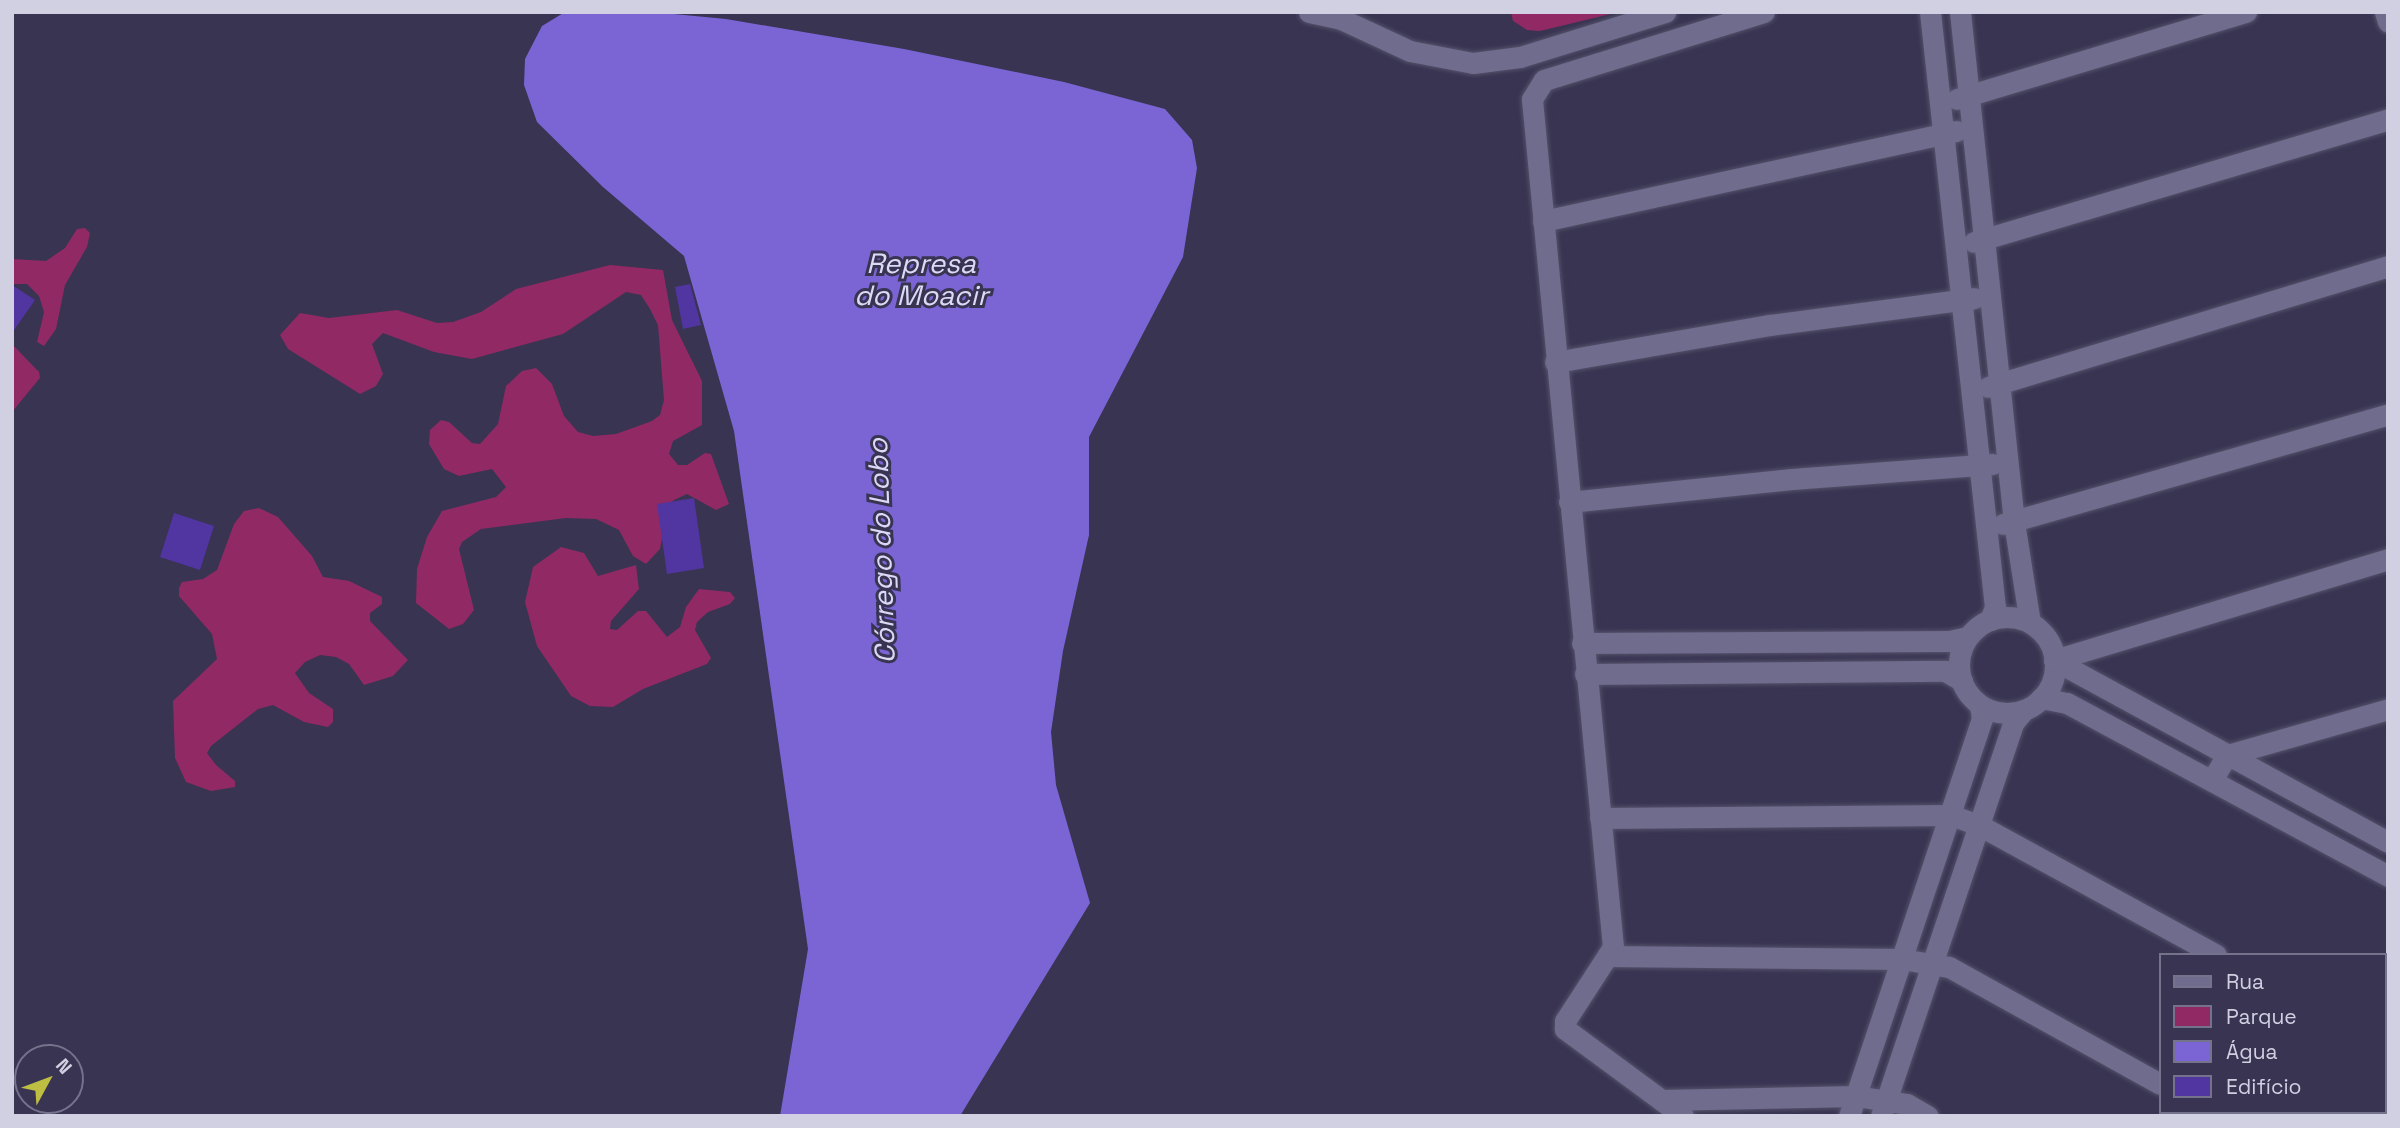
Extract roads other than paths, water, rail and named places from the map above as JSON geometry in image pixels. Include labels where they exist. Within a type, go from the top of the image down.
[{"type":"street","points":[[1309,12],[1341,19],[1410,51],[1473,63],[1520,57],[1665,12]]},
{"type":"street","points":[[1683,1116],[1565,1029],[1565,1021],[1607,956],[1613,942],[1555,362],[1532,99],[1544,80],[1764,12]]},
{"type":"street","points":[[1582,643],[1949,641],[1968,637],[1990,620],[1995,607],[1930,12]]},
{"type":"street","points":[[1961,12],[2014,522],[2030,624]]},
{"type":"street","points":[[1941,104],[2246,12]]},
{"type":"street","points":[[2385,12],[2388,22]]},
{"type":"street","points":[[1956,247],[2388,119]]},
{"type":"street","points":[[1543,221],[1972,128]]},
{"type":"street","points":[[1972,392],[2388,267]]},
{"type":"street","points":[[1555,362],[1770,325],[1990,295]]},
{"type":"street","points":[[1987,527],[2014,522],[2388,414]]},
{"type":"street","points":[[1569,502],[1792,479],[2008,463]]},
{"type":"street","points":[[2054,660],[2388,559]]},
{"type":"street","points":[[1883,1108],[2013,723],[2051,683],[2054,660],[2048,641],[2030,624],[2015,618],[1990,620]]},
{"type":"street","points":[[1962,681],[1959,658],[1968,637]]},
{"type":"street","points":[[2054,660],[2388,842]]},
{"type":"street","points":[[1585,674],[1944,671],[1962,681],[1980,705],[1982,719],[1852,1106]]},
{"type":"street","points":[[1980,705],[1999,712],[2033,704],[2067,703],[2388,876]]},
{"type":"street","points":[[2212,780],[2227,755],[2388,709]]},
{"type":"street","points":[[1600,818],[1951,815],[1979,825],[2213,953]]},
{"type":"street","points":[[1607,956],[1902,959],[1949,967],[2158,1083]]},
{"type":"street","points":[[1661,1100],[1883,1108],[1907,1104],[1928,1116]]},
{"type":"water","name":"Represa do Moacir","points":[[565,12],[653,12],[726,19],[904,49],[1064,82],[1165,109],[1192,140],[1197,168],[1183,257],[1089,437],[1089,535],[1063,651],[1051,732],[1056,785],[1090,903],[960,1116],[780,1116],[808,949],[734,431],[684,256],[603,187],[537,122],[524,85],[525,59],[542,26]]},
{"type":"water label","name":"Córrego do Lobo","points":[[881,551]]}]
